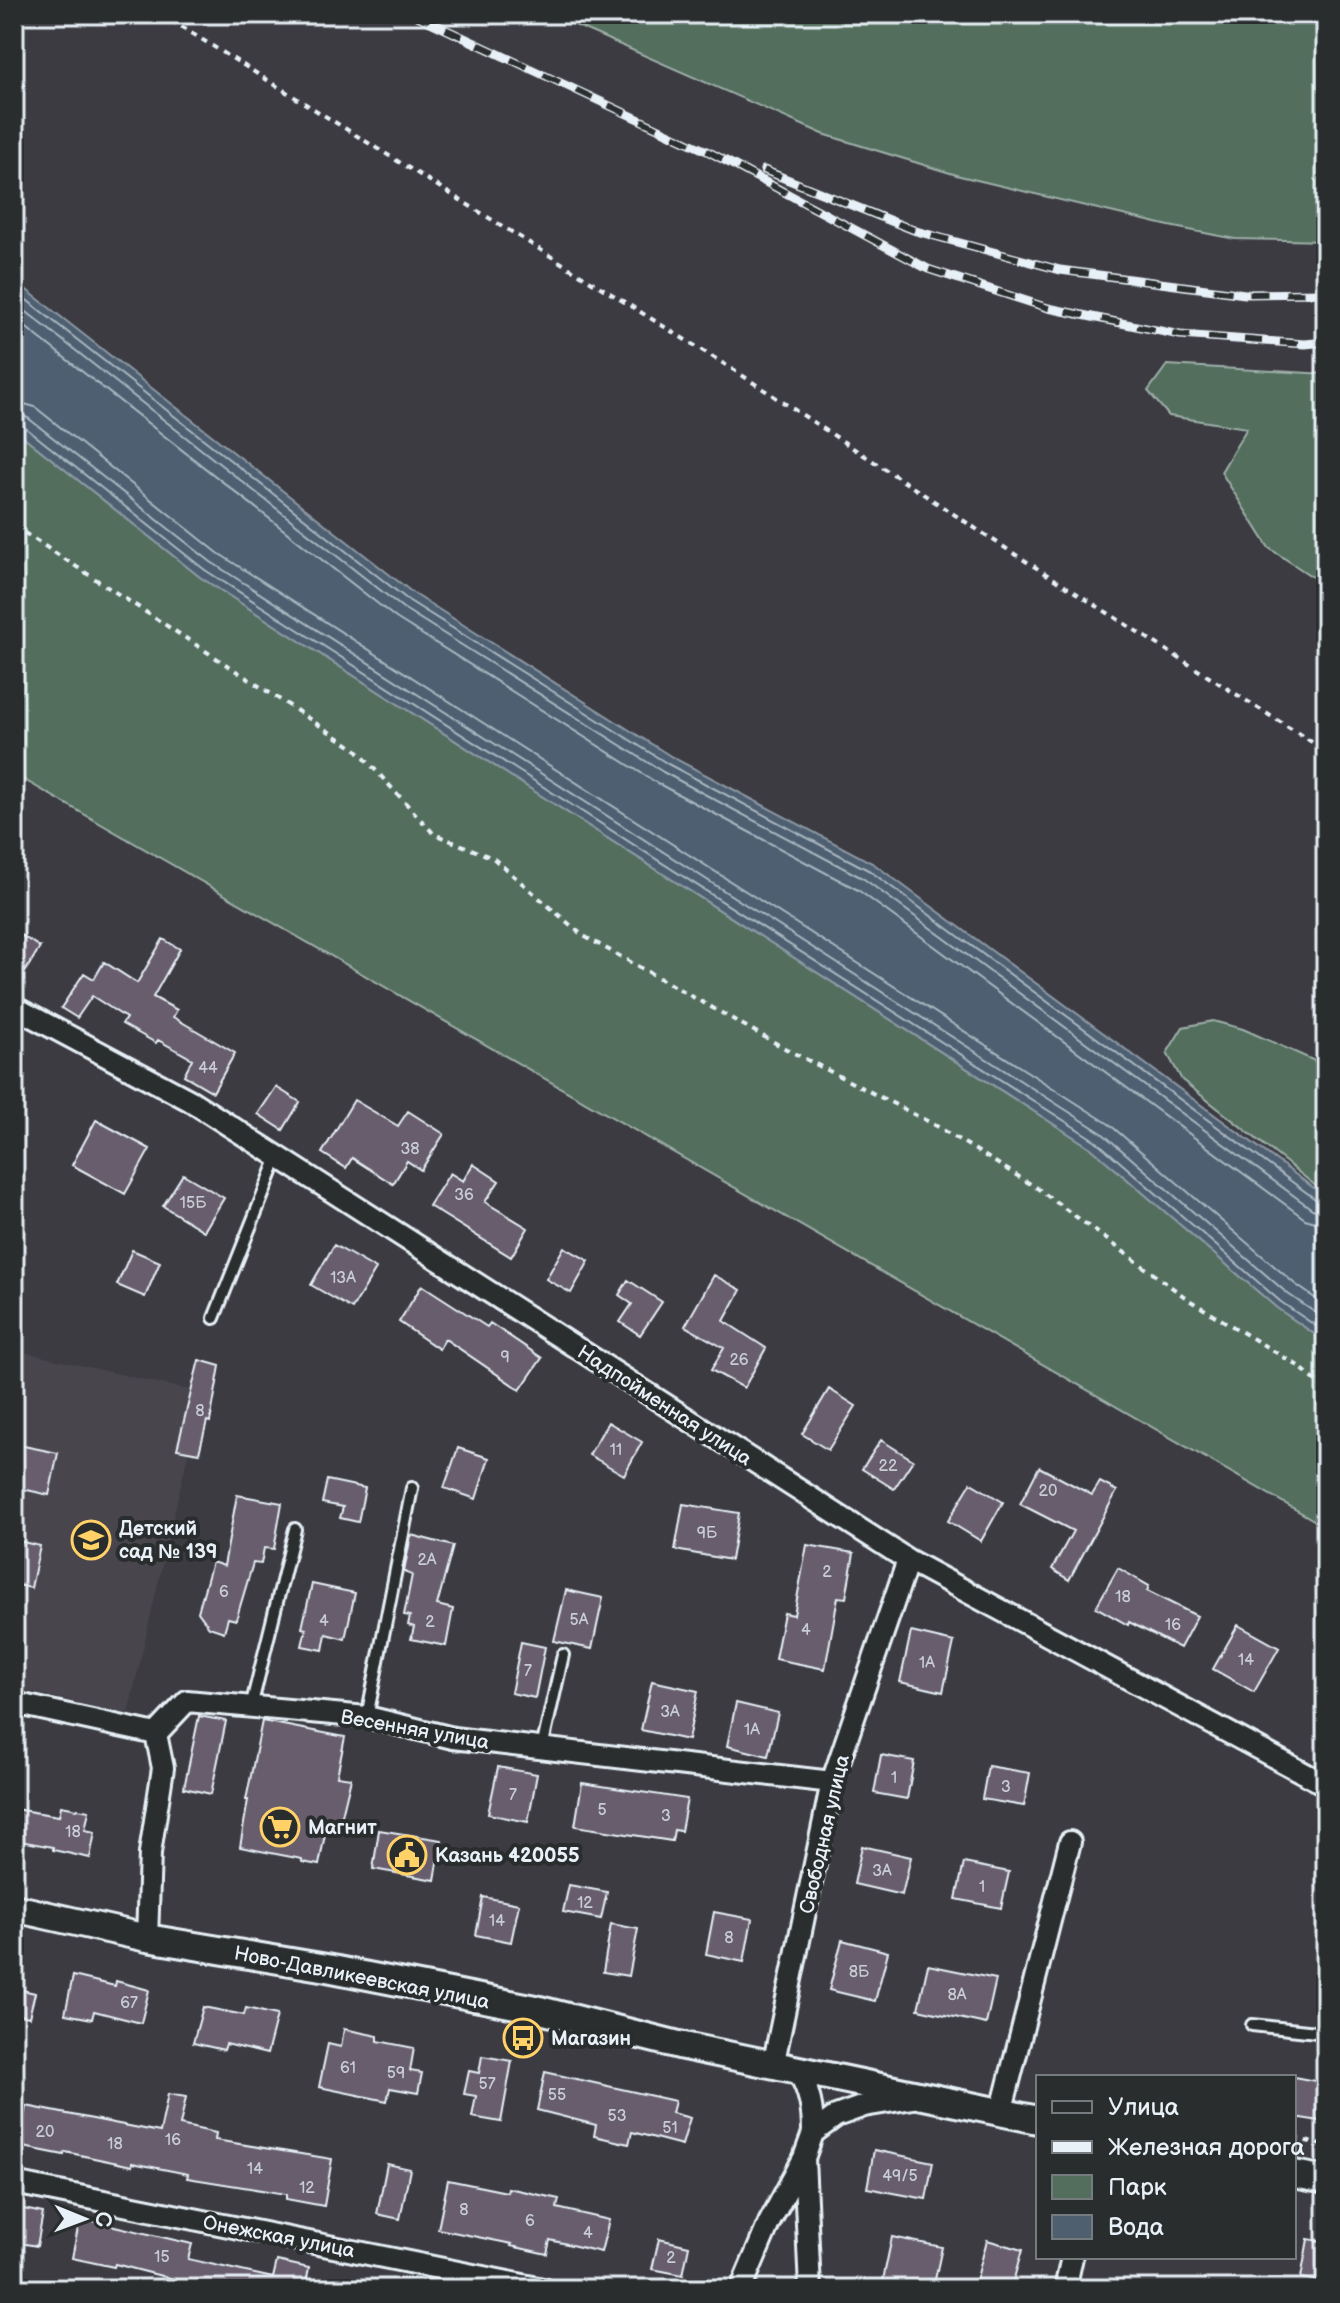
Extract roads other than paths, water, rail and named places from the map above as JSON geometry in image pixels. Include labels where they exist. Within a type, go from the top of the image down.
[{"type":"street","name":"Надпойменная улица","points":[[14,1007],[191,1101],[908,1560],[1326,1785]]},
{"type":"street","name":"Свободная улица","points":[[786,2069],[832,1782],[908,1560]]},
{"type":"street","name":"Весенняя улица","points":[[156,1734],[187,1701],[367,1717],[453,1738],[832,1782]]},
{"type":"street","points":[[14,1703],[156,1734],[163,1768],[150,1853],[147,1938]]},
{"type":"street","points":[[1001,2113],[1070,1842]]},
{"type":"street","name":"Ново-Давликеевская улица","points":[[14,1908],[147,1938],[327,1968],[536,2009],[786,2069],[1036,2120]]},
{"type":"street","points":[[741,2289],[813,2133],[813,2106],[786,2069]]},
{"type":"street","points":[[813,2133],[836,2116],[864,2106],[921,2096]]},
{"type":"street","points":[[804,2158],[810,2289]]},
{"type":"street","points":[[1296,2174],[1326,2180]]},
{"type":"street","name":"Онежская улица","points":[[14,2183],[543,2289]]},
{"type":"street","points":[[1065,2289],[1072,2259]]},
{"type":"lane","points":[[214,1318],[278,1157]]},
{"type":"lane","points":[[367,1717],[412,1488]]},
{"type":"lane","points":[[251,1707],[295,1529]]},
{"type":"lane","points":[[542,1748],[563,1655]]},
{"type":"lane","points":[[1252,2025],[1326,2033]]},
{"type":"water","points":[[14,280],[413,593],[672,757],[874,864],[1326,1197],[1326,1342],[1277,1308],[1091,1148],[200,577],[14,429]]},
{"type":"railway","points":[[413,14],[711,153],[928,269],[1048,308],[1180,335],[1305,344],[1326,342]]},
{"type":"railway","points":[[764,170],[916,231],[1060,270],[1245,294],[1326,293]]},
{"type":"place","name":"Детский сад № 139","points":[[91,1540]]},
{"type":"place","name":"Магнит","points":[[280,1827]]},
{"type":"place","name":"Казань 420055","points":[[407,1855]]},
{"type":"place","name":"Магазин","points":[[523,2038]]}]
